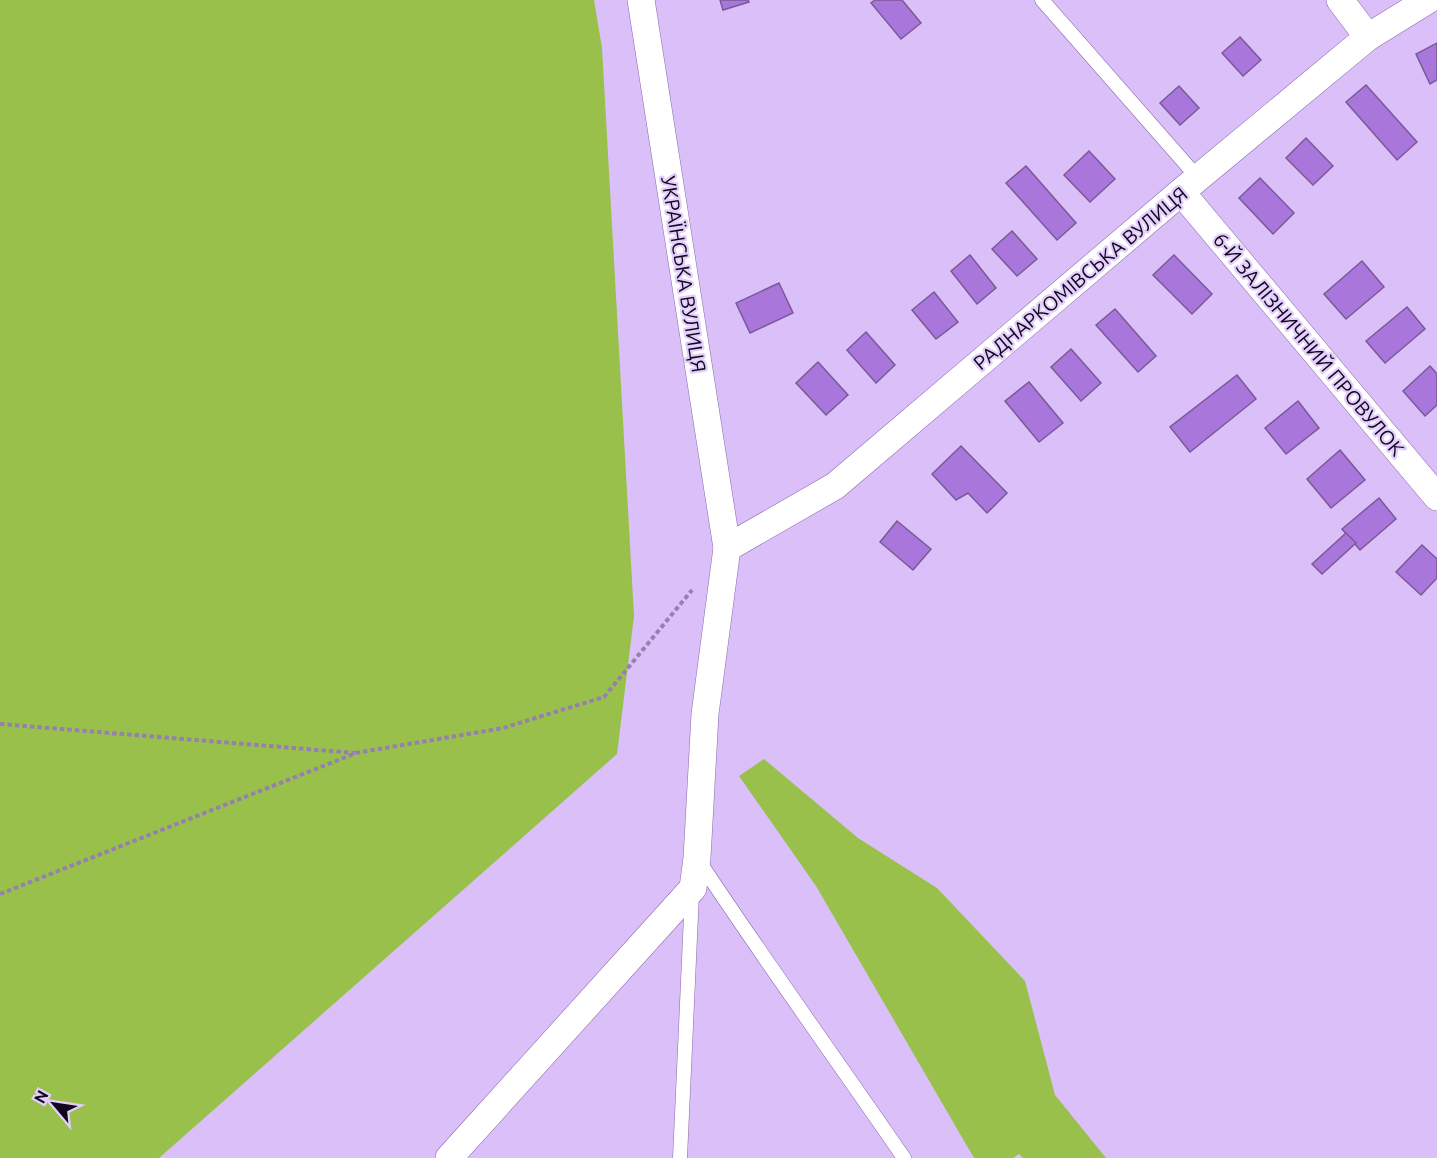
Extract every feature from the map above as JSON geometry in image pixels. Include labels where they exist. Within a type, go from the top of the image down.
[{"type":"street","name":"УКРАЇНСЬКА ВУЛИЦЯ","points":[[641,0],[727,548],[705,714],[697,858],[693,888]]},
{"type":"street","points":[[1340,0],[1368,38]]},
{"type":"street","name":"РАДНАРКОМІВСЬКА ВУЛИЦЯ","points":[[727,548],[835,486],[1190,185],[1368,38],[1428,0]]},
{"type":"street","name":"6-Й ЗАЛІЗНИЧНИЙ ПРОВУЛОК","points":[[1190,185],[1437,496]]},
{"type":"street","points":[[449,1158],[693,888]]},
{"type":"lane","points":[[1042,0],[1190,185]]},
{"type":"lane","points":[[697,858],[752,941],[904,1158]]},
{"type":"lane","points":[[680,1158],[693,888]]},
{"type":"path","points":[[0,894],[356,753],[503,728],[604,697],[698,583]]},
{"type":"path","points":[[0,724],[356,753]]},
{"type":"green space","points":[[0,0],[594,0],[602,48],[634,616],[617,754],[159,1158],[0,1158]]},
{"type":"green space","points":[[764,759],[858,838],[937,888],[1025,981],[1055,1095],[1106,1158],[1023,1158],[1019,1154],[1013,1158],[974,1158],[816,886],[739,776]]},
{"type":"building","points":[[720,0],[748,0],[749,2],[723,10]]},
{"type":"building","points":[[875,0],[902,0],[921,23],[901,39],[871,3]]},
{"type":"building","points":[[1240,37],[1261,60],[1243,76],[1222,53]]},
{"type":"building","points":[[1437,43],[1437,80],[1430,84],[1416,54]]},
{"type":"building","points":[[1366,85],[1417,142],[1397,160],[1346,102]]},
{"type":"building","points":[[1179,86],[1199,108],[1180,125],[1160,103]]},
{"type":"building","points":[[1306,138],[1333,166],[1313,185],[1286,158]]},
{"type":"building","points":[[1089,151],[1115,179],[1090,202],[1064,175]]},
{"type":"building","points":[[1026,166],[1076,223],[1057,240],[1006,183]]},
{"type":"building","points":[[1260,178],[1294,213],[1273,234],[1239,198]]},
{"type":"building","points":[[1012,231],[1037,259],[1017,276],[992,249]]},
{"type":"building","points":[[970,255],[996,288],[977,304],[951,271]]},
{"type":"building","points":[[1174,255],[1212,294],[1192,314],[1153,275]]},
{"type":"building","points":[[1362,261],[1384,287],[1346,319],[1324,294]]},
{"type":"building","points":[[779,283],[793,313],[750,333],[736,303]]},
{"type":"building","points":[[934,292],[958,322],[936,339],[912,310]]},
{"type":"building","points":[[1407,307],[1425,329],[1385,363],[1366,341]]},
{"type":"building","points":[[1115,309],[1156,356],[1138,372],[1096,325]]},
{"type":"building","points":[[866,332],[895,365],[876,383],[847,350]]},
{"type":"building","points":[[1071,349],[1101,383],[1081,401],[1051,367]]},
{"type":"building","points":[[818,362],[848,395],[826,415],[796,383]]},
{"type":"building","points":[[1430,366],[1437,374],[1437,405],[1425,416],[1403,391]]},
{"type":"building","points":[[1237,375],[1256,399],[1190,452],[1170,427]]},
{"type":"building","points":[[1029,382],[1063,423],[1039,442],[1005,401]]},
{"type":"building","points":[[1298,401],[1319,428],[1286,454],[1265,428]]},
{"type":"building","points":[[961,446],[1007,493],[987,513],[968,493],[956,500],[932,474]]},
{"type":"building","points":[[1340,450],[1365,480],[1331,508],[1307,479]]},
{"type":"building","points":[[1379,498],[1396,519],[1360,550],[1342,529]]},
{"type":"building","points":[[897,521],[931,549],[913,570],[880,542]]},
{"type":"building","points":[[1346,533],[1356,543],[1322,574],[1312,564]]},
{"type":"building","points":[[1422,545],[1437,559],[1437,578],[1421,595],[1396,572]]}]
